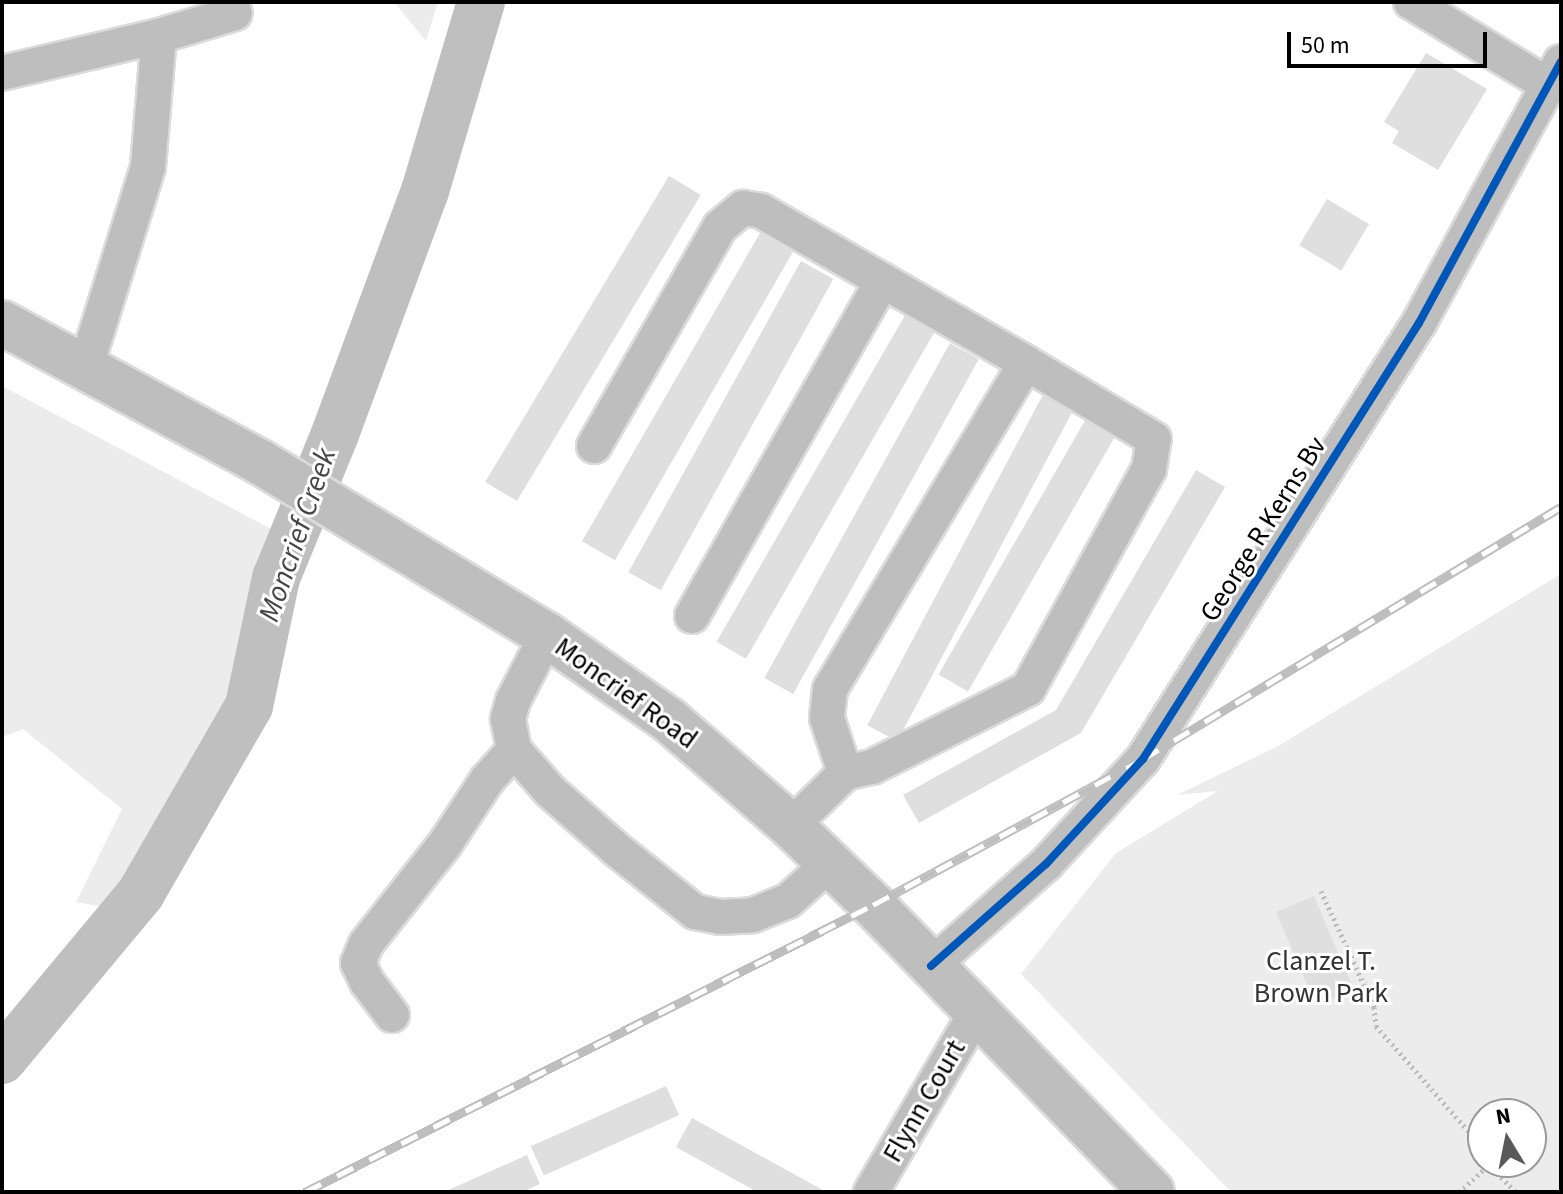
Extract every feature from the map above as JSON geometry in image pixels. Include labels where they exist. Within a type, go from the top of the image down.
[{"type":"main road","name":"Moncrief Road","points":[[2,323],[260,462],[547,635],[669,720],[830,863],[1152,1192]]},
{"type":"street","points":[[1411,2],[1554,74]]},
{"type":"street","points":[[2,73],[159,36],[235,13]]},
{"type":"street","points":[[86,366],[148,167],[159,36]]},
{"type":"street","name":"George R Kerns Bv","points":[[931,966],[1046,864],[1143,759],[1419,323],[1554,74]]},
{"type":"street","points":[[594,446],[720,227],[743,208],[761,211],[1154,439],[1149,469],[1028,689],[872,767],[845,773],[791,826]]},
{"type":"street","points":[[692,616],[883,280]]},
{"type":"street","points":[[845,773],[827,718],[830,689],[1026,363]]},
{"type":"street","points":[[547,635],[513,701],[508,719],[514,750],[550,791],[695,912],[720,917],[753,915],[788,901],[830,863]]},
{"type":"street","points":[[392,1015],[367,982],[358,963],[366,944],[445,844],[487,780],[514,750]]},
{"type":"street","name":"Flynn Court","points":[[871,1192],[977,1011]]},
{"type":"path","points":[[1321,891],[1374,1007],[1376,1026],[1467,1130]]},
{"type":"path","points":[[1459,1192],[1475,1178]]},
{"type":"green space","points":[[394,2],[438,2],[426,41]]},
{"type":"green space","points":[[2,386],[275,531],[230,702],[108,908],[76,902],[122,809],[23,729],[2,737]]},
{"type":"green space","name":"Clanzel T. Brown Park","points":[[1561,574],[1561,1192],[1231,1192],[1021,974],[1116,853],[1218,791],[1177,795],[1278,746]]},
{"type":"building","points":[[1426,53],[1487,89],[1438,170],[1392,143],[1399,131],[1384,122]]},
{"type":"building","points":[[669,176],[701,195],[517,501],[485,482]]},
{"type":"building","points":[[1327,199],[1369,224],[1341,271],[1299,245]]},
{"type":"building","points":[[760,233],[793,252],[615,560],[582,541]]},
{"type":"building","points":[[801,261],[833,279],[661,590],[628,572]]},
{"type":"building","points":[[908,310],[937,327],[746,659],[716,642]]},
{"type":"building","points":[[950,343],[979,359],[793,694],[764,678]]},
{"type":"building","points":[[1047,387],[1077,403],[897,741],[867,725]]},
{"type":"building","points":[[1090,412],[1119,429],[968,691],[938,674]]},
{"type":"building","points":[[1196,470],[1225,487],[1081,733],[919,823],[903,795],[1056,710]]},
{"type":"building","points":[[1314,896],[1354,990],[1316,1006],[1276,912]]},
{"type":"building","points":[[666,1086],[679,1115],[544,1175],[531,1146]]},
{"type":"building","points":[[692,1118],[821,1189],[819,1192],[757,1192],[676,1147]]},
{"type":"building","points":[[527,1155],[540,1184],[522,1192],[444,1192]]},
{"type":"waterway","name":"Moncrief Creek","points":[[2,1060],[141,893],[249,706],[276,578],[335,434],[425,191],[481,2]]},
{"type":"railway","points":[[305,1192],[873,905],[1143,759],[1561,507]]},
{"type":"cycle path","points":[[931,966],[1046,864],[1143,759],[1419,323],[1561,62]]}]
